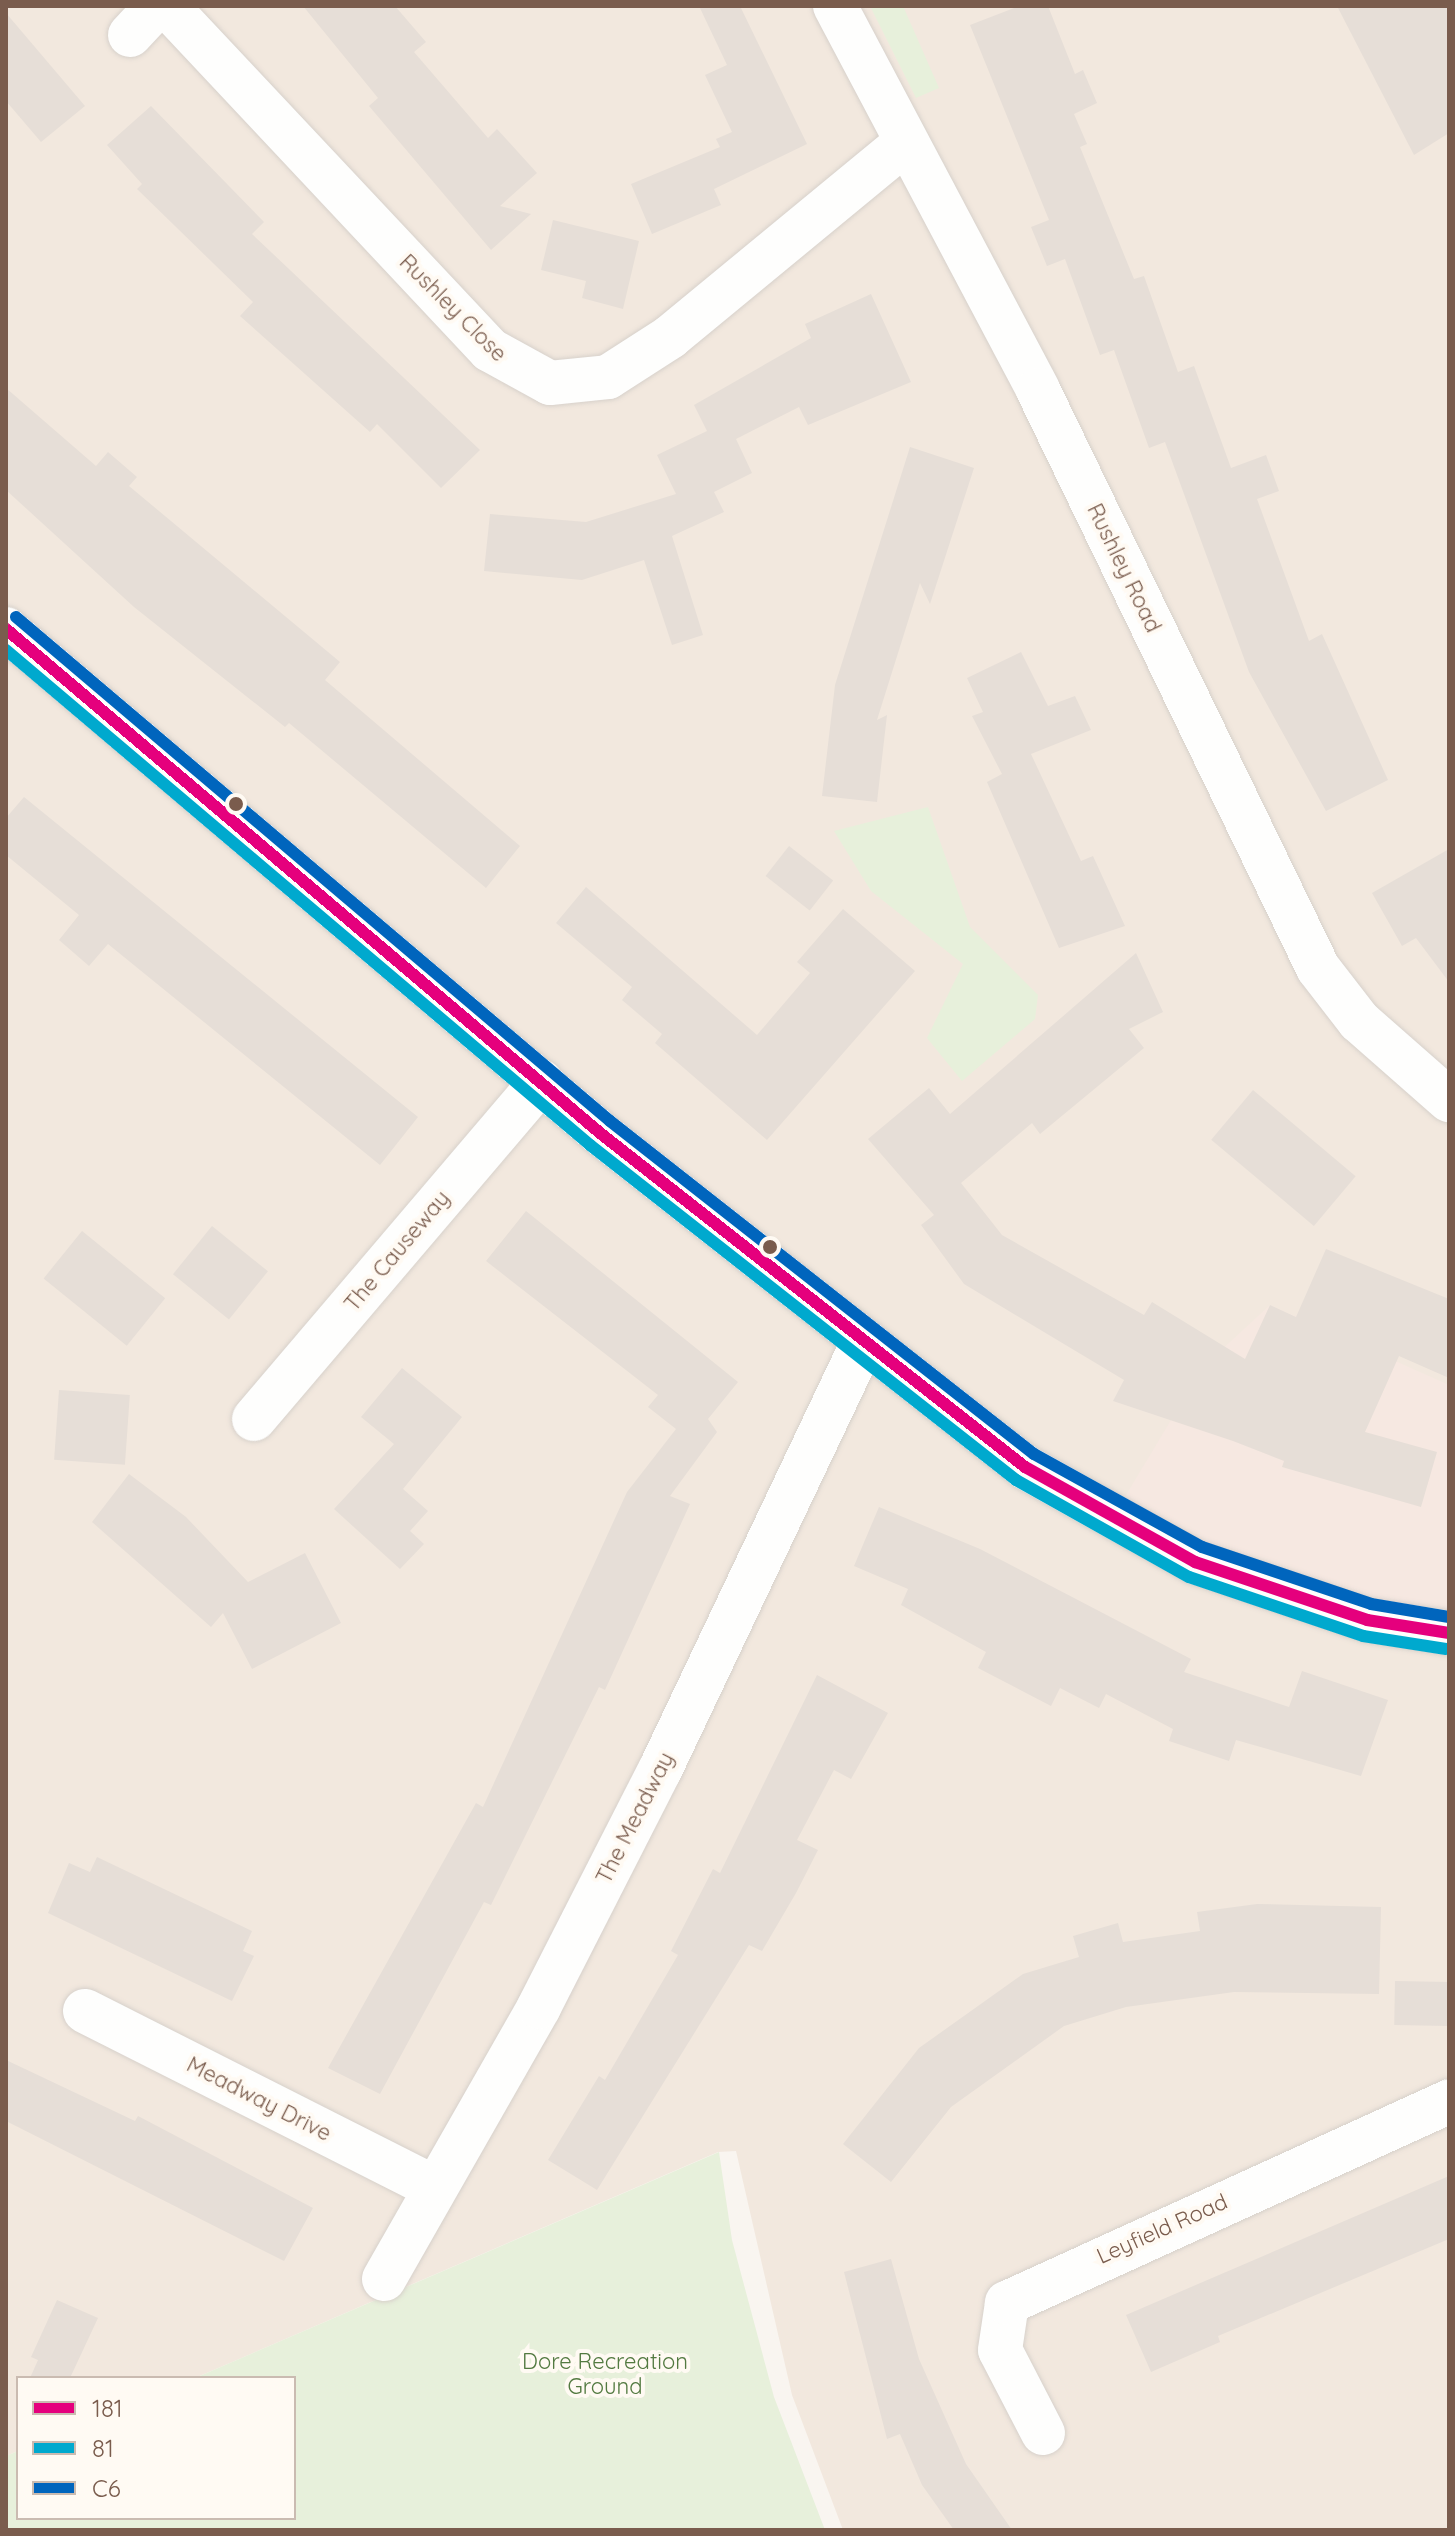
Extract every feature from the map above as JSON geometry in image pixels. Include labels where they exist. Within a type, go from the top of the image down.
[{"type":"street","name":"Rushley Close","points":[[167,6],[490,350],[550,383],[608,377],[670,337],[904,144]]},
{"type":"street","name":"Rushley Road","points":[[835,6],[904,144],[1038,390],[1318,968],[1359,1021],[1449,1100]]},
{"type":"street","points":[[6,629],[541,1082],[862,1345],[1025,1467],[1195,1562],[1367,1620],[1449,1633]]},
{"type":"street","name":"The Causeway","points":[[254,1419],[541,1082]]},
{"type":"street","name":"The Meadway","points":[[384,2279],[433,2187],[539,2007],[653,1784],[862,1345]]},
{"type":"street","name":"Meadway Drive","points":[[85,2011],[433,2187]]},
{"type":"street","name":"Leyfield Road","points":[[1043,2433],[1000,2350],[1007,2303],[1449,2102]]},
{"type":"shaded area","points":[[6,6],[1449,6],[1449,2530],[843,2530],[792,2395],[736,2151],[718,2152],[200,2376],[16,2376],[16,2452],[6,2456]]},
{"type":"shaded area","points":[[1270,1305],[1449,1385],[1449,1633],[1111,1520],[1203,1367]]},
{"type":"green space","points":[[870,6],[903,6],[939,88],[916,98]]},
{"type":"green space","points":[[928,807],[970,927],[1038,995],[1035,1019],[962,1081],[927,1038],[963,964],[871,891],[834,831]]},
{"type":"green space","name":"Dore Recreation Ground","points":[[719,2152],[732,2240],[774,2397],[825,2530],[6,2530],[6,2456],[16,2452],[16,2520],[296,2520],[296,2376],[200,2376]]},
{"type":"building","points":[[303,6],[395,6],[426,42],[414,52],[488,138],[497,129],[537,173],[500,206],[531,214],[491,250],[369,106],[378,98]]},
{"type":"building","points":[[699,6],[740,6],[807,144],[714,189],[721,205],[652,234],[631,184],[720,147],[716,139],[732,132],[705,75],[727,65]]},
{"type":"building","points":[[1019,6],[1048,6],[1075,74],[1083,70],[1097,103],[1074,114],[1087,144],[1080,147],[1134,279],[1144,276],[1178,372],[1194,366],[1231,468],[1266,455],[1279,491],[1257,499],[1309,641],[1322,634],[1388,780],[1326,811],[1249,672],[1165,442],[1149,448],[1114,350],[1100,355],[1065,259],[1047,266],[1031,227],[1049,220],[970,25]]},
{"type":"building","points":[[1337,6],[1449,6],[1449,133],[1414,155]]},
{"type":"building","points":[[6,13],[85,106],[41,142],[6,101]]},
{"type":"building","points":[[151,106],[264,222],[252,234],[480,450],[441,488],[377,424],[370,432],[240,316],[253,302],[137,189],[142,184],[107,145]]},
{"type":"building","points":[[553,220],[639,241],[623,309],[582,298],[586,281],[541,270]]},
{"type":"building","points":[[871,294],[911,382],[808,425],[799,407],[736,439],[752,473],[714,492],[724,512],[672,536],[703,635],[672,645],[644,560],[582,580],[484,571],[490,514],[586,522],[676,494],[657,455],[707,431],[694,405],[811,338],[805,324]]},
{"type":"building","points":[[6,388],[96,466],[108,452],[137,477],[129,486],[340,662],[325,680],[520,846],[486,888],[289,723],[285,727],[134,607],[6,490]]},
{"type":"building","points":[[910,447],[974,468],[930,604],[920,583],[877,720],[887,715],[877,802],[822,796],[835,685]]},
{"type":"building","points":[[1021,652],[1048,706],[1075,696],[1091,730],[1031,754],[1081,861],[1093,856],[1125,926],[1059,948],[987,782],[1002,774],[972,716],[983,712],[967,678]]},
{"type":"building","points":[[24,797],[418,1117],[380,1165],[108,944],[89,966],[59,940],[79,915],[6,855],[6,818]]},
{"type":"building","points":[[789,846],[833,880],[810,910],[766,876]]},
{"type":"building","points":[[1449,849],[1449,982],[1416,938],[1402,946],[1372,893]]},
{"type":"building","points":[[586,887],[757,1035],[810,973],[797,962],[843,909],[915,971],[767,1140],[655,1043],[662,1034],[622,1000],[632,987],[556,923]]},
{"type":"building","points":[[1136,953],[1163,1012],[1129,1029],[1144,1048],[1040,1134],[1032,1123],[961,1183],[1002,1235],[1144,1315],[1152,1302],[1245,1359],[1270,1305],[1296,1317],[1326,1249],[1449,1299],[1449,1378],[1399,1356],[1365,1432],[1437,1452],[1421,1507],[1282,1467],[1284,1461],[1233,1441],[1113,1401],[1124,1380],[964,1284],[921,1225],[934,1215],[868,1139],[929,1088],[950,1114]]},
{"type":"building","points":[[1253,1090],[1356,1176],[1314,1226],[1211,1140]]},
{"type":"building","points":[[526,1211],[738,1382],[708,1419],[717,1432],[670,1496],[690,1504],[605,1690],[599,1687],[491,1905],[484,1902],[380,2094],[328,2068],[476,1803],[483,1807],[627,1492],[676,1429],[648,1407],[658,1395],[486,1261]]},
{"type":"building","points":[[212,1226],[268,1271],[229,1319],[173,1274]]},
{"type":"building","points":[[82,1231],[165,1298],[127,1346],[44,1278]]},
{"type":"building","points":[[402,1368],[462,1417],[403,1489],[428,1511],[410,1531],[424,1544],[400,1569],[334,1509],[394,1444],[361,1417]]},
{"type":"building","points":[[59,1390],[130,1395],[125,1465],[54,1460]]},
{"type":"building","points":[[129,1474],[186,1517],[248,1582],[305,1553],[341,1623],[252,1669],[223,1613],[211,1627],[92,1522]]},
{"type":"building","points":[[879,1507],[980,1549],[1191,1659],[1184,1672],[1289,1707],[1302,1671],[1388,1700],[1361,1776],[1236,1740],[1229,1761],[1169,1741],[1173,1729],[1106,1694],[1099,1708],[1060,1688],[1051,1706],[978,1668],[986,1652],[901,1605],[908,1589],[854,1566]]},
{"type":"building","points":[[817,1675],[888,1713],[851,1779],[834,1770],[797,1840],[818,1850],[796,1893],[762,1951],[749,1945],[597,2190],[548,2160],[599,2076],[605,2080],[678,1955],[671,1951],[713,1869],[720,1873]]},
{"type":"building","points":[[97,1857],[252,1931],[243,1951],[254,1956],[232,2001],[48,1913],[69,1863],[90,1872]]},
{"type":"building","points":[[1257,1904],[1381,1907],[1379,1994],[1234,1992],[1126,2007],[1064,2026],[951,2107],[891,2182],[843,2144],[919,2048],[1023,1974],[1079,1957],[1073,1936],[1118,1923],[1123,1942],[1200,1931],[1197,1912]]},
{"type":"building","points":[[1395,1981],[1449,1982],[1448,2026],[1394,2025]]},
{"type":"building","points":[[6,2060],[135,2121],[138,2116],[313,2208],[284,2261],[6,2121]]},
{"type":"building","points":[[1449,2176],[1449,2239],[1218,2336],[1220,2342],[1151,2372],[1126,2315]]},
{"type":"building","points":[[891,2259],[919,2359],[966,2464],[1012,2530],[954,2530],[922,2485],[900,2434],[887,2439],[844,2272]]},
{"type":"building","points":[[57,2300],[98,2318],[71,2376],[31,2376],[38,2360],[31,2357]]},
{"type":"transit line","name":"C6","points":[[16,617],[610,1121],[1034,1454],[1202,1547],[1371,1604],[1449,1617]]},
{"type":"transit line","name":"181","points":[[6,629],[600,1133],[1025,1467],[1195,1562],[1367,1620],[1449,1633]]},
{"type":"transit line","name":"81","points":[[6,650],[590,1145],[1016,1480],[1189,1577],[1363,1636],[1446,1649]]}]
